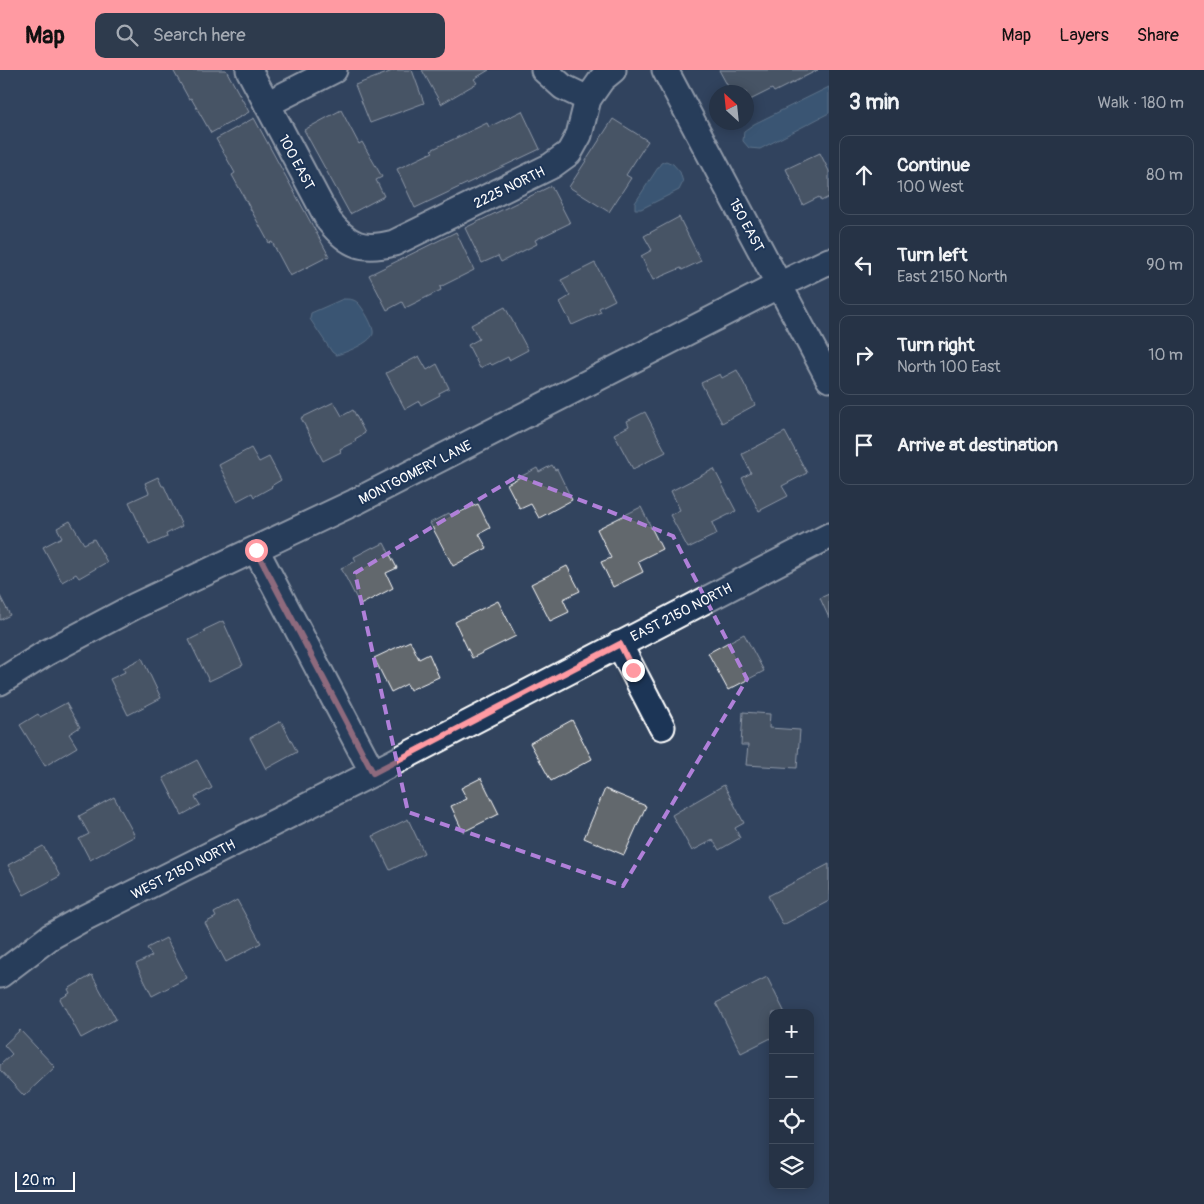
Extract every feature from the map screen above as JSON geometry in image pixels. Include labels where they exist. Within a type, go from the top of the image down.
[{"type":"street","name":"100 EAST","points":[[248,70],[329,221],[340,234],[356,245]]},
{"type":"street","points":[[267,104],[334,70]]},
{"type":"street","points":[[544,70],[563,87],[588,99]]},
{"type":"street","name":"2225 NORTH","points":[[356,245],[376,248],[394,243],[552,166],[569,153],[579,135],[588,99],[602,79],[614,70]]},
{"type":"street","name":"150 EAST","points":[[666,70],[829,379]]},
{"type":"street","name":"MONTGOMERY LANE","points":[[0,682],[46,653],[128,610],[355,502],[779,284],[829,261]]},
{"type":"street","name":"EAST 2150 NORTH","points":[[373,773],[829,536]]},
{"type":"street","points":[[256,550],[373,773]]},
{"type":"street","points":[[620,644],[662,727]]},
{"type":"street","name":"WEST 2150 NORTH","points":[[0,975],[50,937],[373,773]]},
{"type":"highlighted area","points":[[518,476],[673,536],[747,679],[623,886],[408,812],[355,573]]},
{"type":"water","points":[[829,87],[829,113],[760,149],[749,148],[743,141],[744,131],[754,130],[754,124]]},
{"type":"water","points":[[666,161],[673,164],[680,172],[683,182],[679,190],[641,209],[635,209],[635,203],[661,163]]},
{"type":"water","points":[[343,299],[353,300],[360,306],[370,323],[373,334],[362,344],[336,355],[310,319],[311,313]]},
{"type":"building","points":[[173,70],[226,70],[249,112],[211,133]]},
{"type":"building","points":[[395,70],[412,70],[424,103],[370,123],[355,85]]},
{"type":"building","points":[[422,70],[489,70],[474,79],[477,83],[441,104]]},
{"type":"building","points":[[719,70],[818,70],[774,92],[772,89],[754,98],[754,85],[727,85]]},
{"type":"building","points":[[341,110],[359,144],[362,142],[382,177],[376,180],[384,196],[350,214],[304,130]]},
{"type":"building","points":[[522,111],[540,149],[415,208],[397,169],[487,123],[489,127]]},
{"type":"building","points":[[254,118],[329,256],[290,276],[272,242],[269,243],[232,175],[235,173],[216,139]]},
{"type":"building","points":[[613,119],[648,141],[626,175],[631,178],[609,212],[569,187]]},
{"type":"building","points":[[820,153],[829,171],[829,197],[821,201],[819,197],[803,205],[786,169]]},
{"type":"building","points":[[551,186],[570,223],[535,240],[537,244],[501,262],[498,256],[482,263],[465,228]]},
{"type":"building","points":[[679,217],[701,261],[653,280],[641,256],[652,250],[644,236]]},
{"type":"building","points":[[456,232],[474,270],[440,287],[441,290],[405,308],[402,302],[387,310],[369,275]]},
{"type":"building","points":[[595,263],[615,300],[599,308],[601,312],[572,325],[560,302],[570,296],[561,280]]},
{"type":"building","points":[[505,307],[528,350],[509,360],[508,357],[492,365],[490,363],[480,368],[468,345],[479,339],[471,325]]},
{"type":"building","points":[[419,356],[427,370],[437,364],[449,388],[421,405],[419,401],[405,409],[386,373]]},
{"type":"building","points":[[737,370],[755,405],[722,423],[701,383],[720,374],[722,378]]},
{"type":"building","points":[[334,402],[342,416],[353,410],[365,433],[355,439],[356,441],[340,449],[341,452],[323,461],[301,418]]},
{"type":"building","points":[[645,412],[666,452],[633,469],[614,434],[629,426],[627,421]]},
{"type":"building","points":[[785,432],[807,473],[782,486],[788,496],[759,511],[742,478],[751,473],[742,454]]},
{"type":"building","points":[[251,448],[259,462],[269,457],[281,480],[254,497],[252,493],[237,501],[219,465]]},
{"type":"building","points":[[552,465],[555,470],[557,469],[572,500],[539,518],[531,504],[520,509],[507,484],[537,468],[539,472]]},
{"type":"building","points":[[714,469],[736,511],[712,523],[717,534],[688,548],[670,515],[680,510],[671,491]]},
{"type":"building","points":[[158,477],[182,526],[166,534],[167,537],[149,545],[129,502],[149,493],[145,483]]},
{"type":"building","points":[[478,504],[490,528],[479,534],[487,548],[453,566],[430,523],[449,513],[451,516]]},
{"type":"building","points":[[641,507],[662,549],[638,561],[643,572],[613,587],[601,562],[611,558],[597,529]]},
{"type":"building","points":[[70,521],[84,544],[94,539],[107,562],[79,578],[76,574],[62,582],[43,547],[62,537],[57,528]]},
{"type":"building","points":[[384,543],[397,568],[386,573],[393,588],[360,605],[341,568],[356,561],[354,557]]},
{"type":"building","points":[[567,566],[580,591],[563,599],[569,612],[550,621],[531,584]]},
{"type":"building","points":[[829,594],[829,618],[820,598]]},
{"type":"building","points":[[0,596],[10,615],[0,620]]},
{"type":"building","points":[[498,601],[516,636],[472,658],[455,622]]},
{"type":"building","points":[[223,621],[243,665],[209,681],[189,640]]},
{"type":"building","points":[[744,634],[764,671],[728,690],[708,653]]},
{"type":"building","points":[[410,641],[419,659],[429,654],[439,677],[410,690],[407,684],[391,692],[374,658]]},
{"type":"building","points":[[142,658],[161,698],[128,715],[110,679],[125,672],[123,668]]},
{"type":"building","points":[[66,703],[80,727],[69,734],[77,747],[45,766],[20,725],[38,714],[40,717]]},
{"type":"building","points":[[743,712],[770,714],[769,728],[800,730],[797,768],[746,765],[748,745],[741,745]]},
{"type":"building","points":[[572,720],[592,759],[551,781],[530,743]]},
{"type":"building","points":[[281,721],[297,752],[266,769],[250,738]]},
{"type":"building","points":[[197,760],[212,788],[195,797],[200,805],[182,815],[163,778]]},
{"type":"building","points":[[481,778],[499,814],[463,832],[451,806],[467,799],[461,788]]},
{"type":"building","points":[[724,785],[744,823],[735,828],[740,838],[719,850],[713,840],[692,851],[672,815]]},
{"type":"building","points":[[605,789],[646,806],[624,855],[584,838]]},
{"type":"building","points":[[114,797],[135,836],[90,860],[79,839],[89,834],[79,816]]},
{"type":"building","points":[[408,819],[424,853],[390,870],[373,836]]},
{"type":"building","points":[[43,846],[60,876],[24,895],[8,865]]},
{"type":"building","points":[[829,864],[829,901],[783,925],[768,896]]},
{"type":"building","points":[[237,900],[261,943],[226,962],[205,923],[216,917],[214,913]]},
{"type":"building","points":[[166,938],[187,978],[152,996],[136,964],[152,956],[147,948]]},
{"type":"building","points":[[92,975],[116,1019],[81,1038],[60,999],[70,993],[68,989]]},
{"type":"building","points":[[767,977],[783,1009],[769,1009],[769,1039],[741,1053],[716,1003]]},
{"type":"building","points":[[20,1030],[55,1067],[24,1096],[0,1070],[0,1065],[12,1054],[4,1045]]},
{"type":"route","points":[[256,550],[373,773],[620,644],[633,670]]}]
